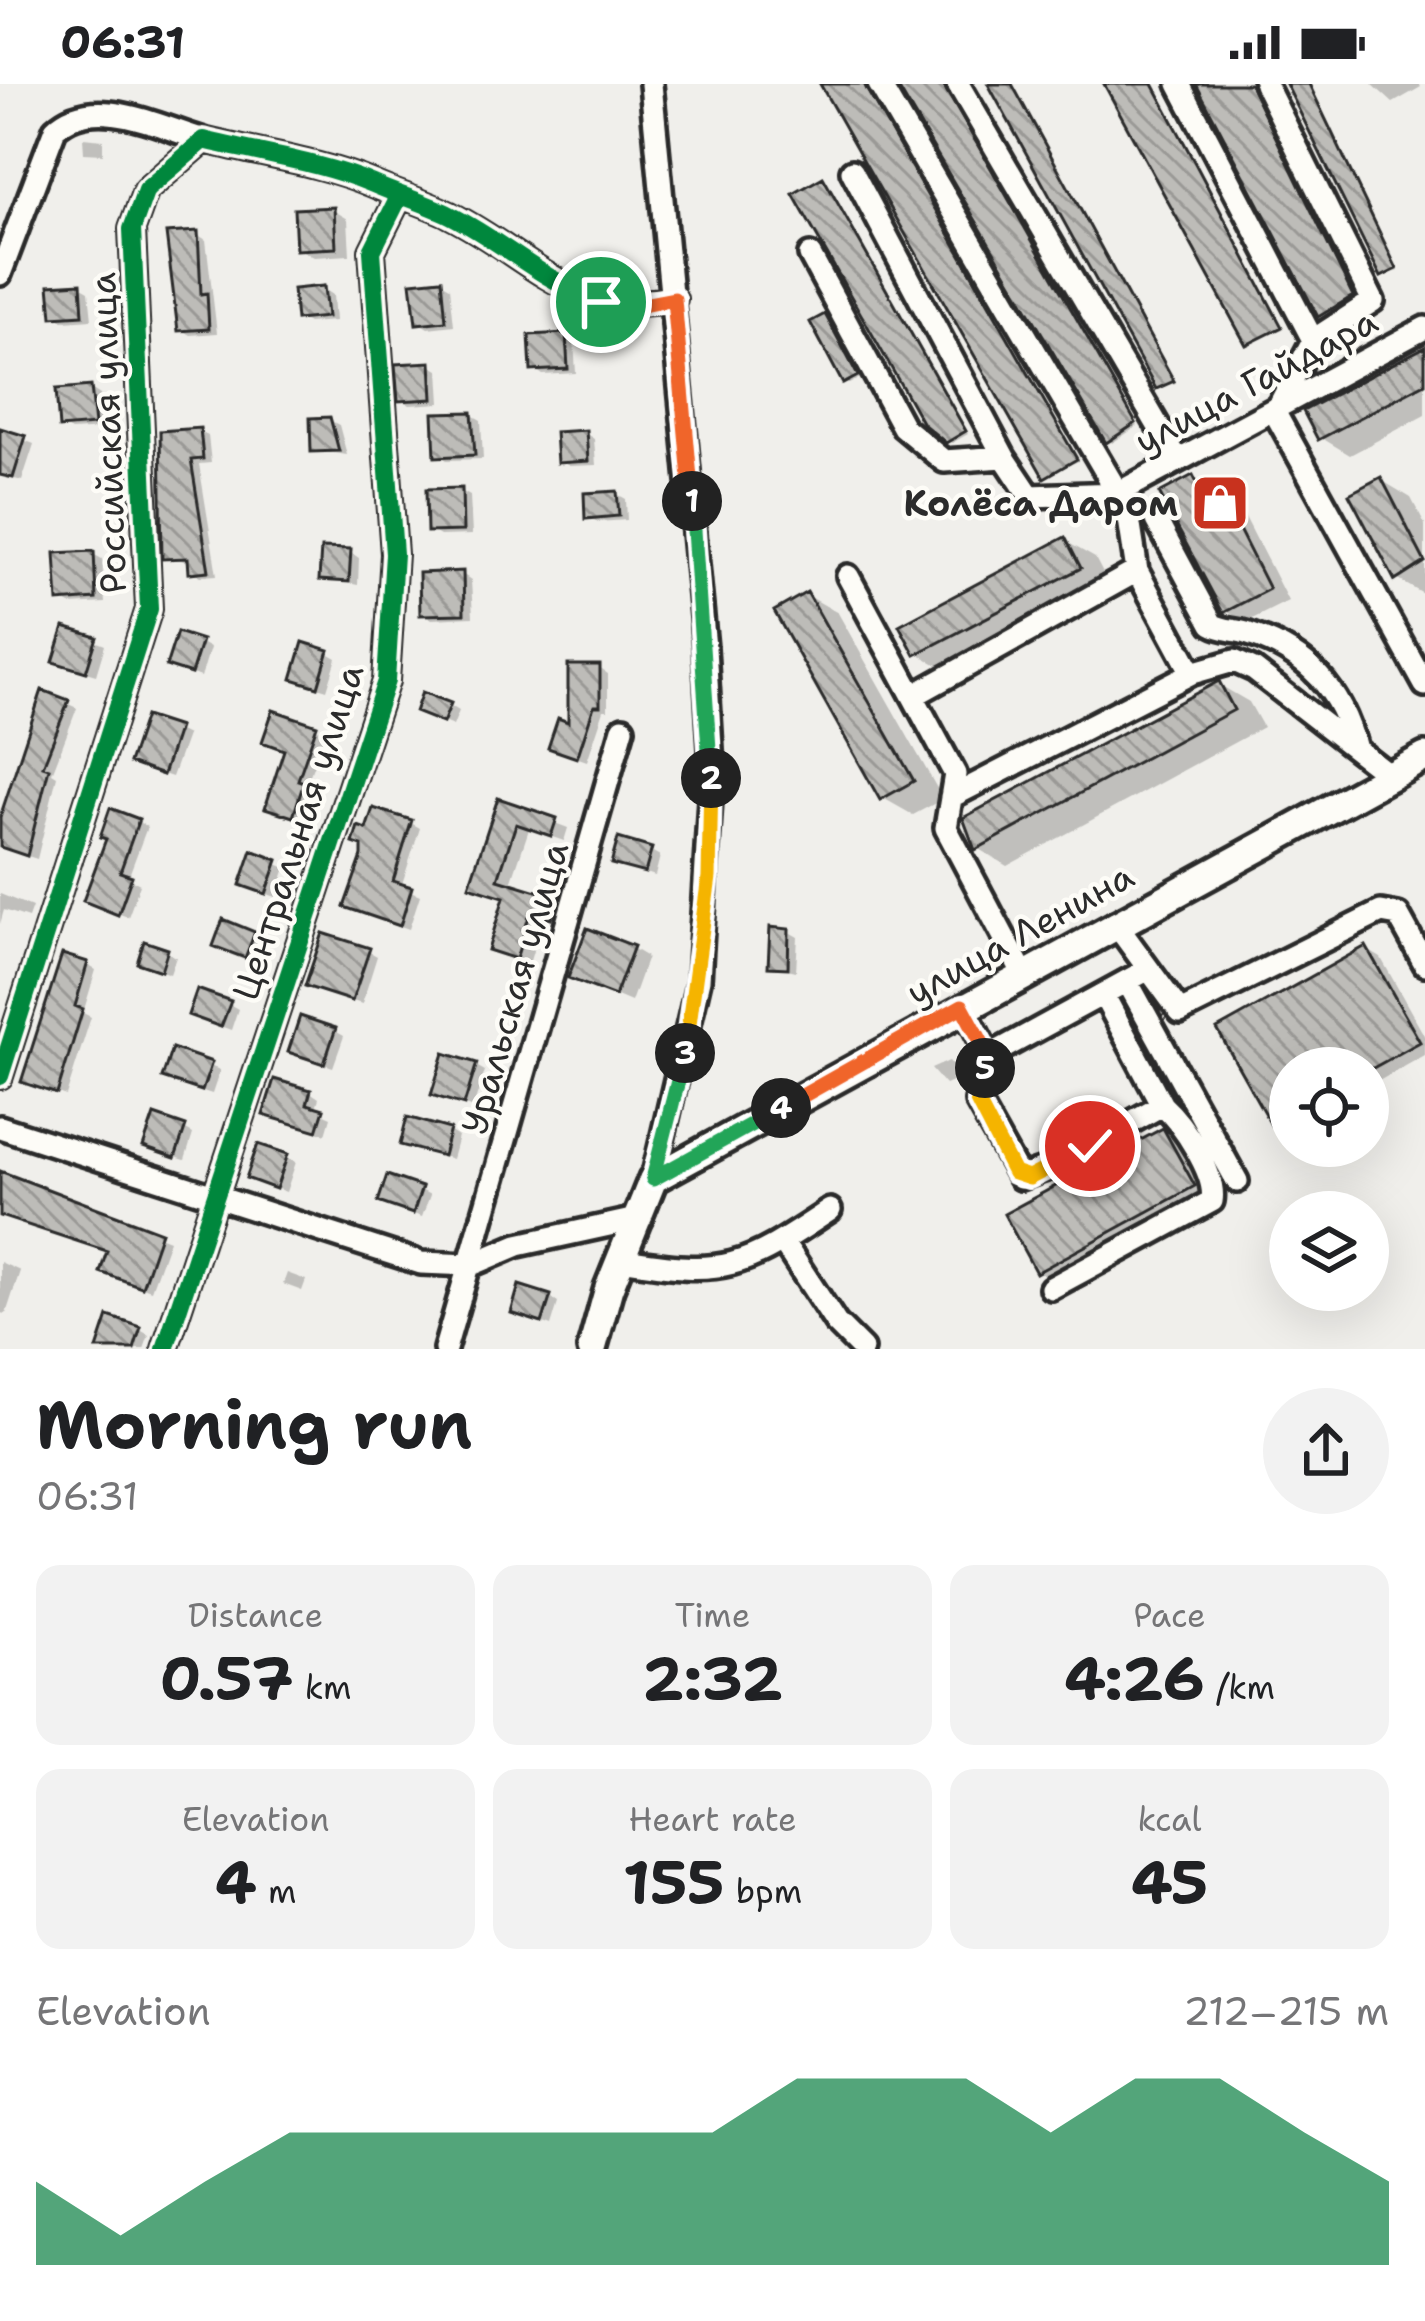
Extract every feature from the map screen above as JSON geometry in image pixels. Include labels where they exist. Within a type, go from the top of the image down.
[{"type":"main road","name":"улица Ленина","points":[[653,1179],[1425,757]]},
{"type":"main road","points":[[592,1349],[653,1179]]},
{"type":"street","points":[[651,84],[706,648],[709,877],[699,980],[653,1179]]},
{"type":"street","points":[[880,84],[1118,493],[1129,520],[1137,572],[1192,673]]},
{"type":"street","points":[[958,84],[1178,460]]},
{"type":"street","points":[[1179,84],[1313,340]]},
{"type":"street","points":[[1264,84],[1373,301],[1313,340],[1275,413],[1425,685]]},
{"type":"street","points":[[0,274],[55,129],[71,114],[96,110],[370,182],[448,214],[566,288],[601,302],[637,306],[674,299]]},
{"type":"street","name":"Российская улица","points":[[0,1076],[149,608],[132,229],[146,190],[205,140]]},
{"type":"street","points":[[852,171],[1004,457],[1030,496],[1118,493]]},
{"type":"street","name":"Центральная улица","points":[[165,1349],[386,681],[394,554],[372,251],[399,196]]},
{"type":"street","points":[[810,255],[902,427],[944,461],[1004,457]]},
{"type":"street","name":"улица Гайдара","points":[[1118,493],[1275,413],[1425,328]]},
{"type":"street","points":[[1156,520],[1212,624],[1250,634],[1315,670],[1346,710],[1356,749]]},
{"type":"street","points":[[913,696],[1137,572]]},
{"type":"street","points":[[848,576],[955,775],[946,827],[1023,973]]},
{"type":"street","points":[[951,797],[1192,673],[1234,661],[1255,670],[1389,775]]},
{"type":"street","name":"Уральская улица","points":[[445,1349],[623,728]]},
{"type":"street","points":[[1137,975],[1173,1007],[1186,1012],[1381,912],[1398,915],[1425,964]]},
{"type":"street","points":[[1115,923],[1237,1180]]},
{"type":"street","points":[[989,1056],[1137,975]]},
{"type":"street","points":[[1051,1288],[1212,1201],[1212,1186],[1178,1120],[1162,1106],[1103,994]]},
{"type":"street","points":[[962,1006],[989,1056],[977,1101],[1020,1178],[1029,1178],[1162,1106]]},
{"type":"street","points":[[0,1126],[421,1263],[471,1265],[518,1245],[640,1218]]},
{"type":"street","points":[[621,1259],[694,1271],[721,1270],[783,1242],[830,1210]]},
{"type":"street","points":[[783,1242],[836,1323],[862,1349]]},
{"type":"building","points":[[820,84],[864,84],[1077,459],[1044,478]]},
{"type":"building","points":[[896,84],[943,84],[1136,423],[1106,443]]},
{"type":"building","points":[[988,84],[1012,84],[1174,381],[1156,389]]},
{"type":"building","points":[[1104,84],[1153,84],[1282,327],[1246,345]]},
{"type":"building","points":[[1196,84],[1250,84],[1353,296],[1318,317]]},
{"type":"building","points":[[1286,84],[1309,84],[1397,269],[1381,277]]},
{"type":"building","points":[[823,177],[966,431],[946,443],[923,424],[793,194]]},
{"type":"building","points":[[334,207],[336,248],[296,250],[294,209]]},
{"type":"building","points":[[198,231],[201,294],[207,293],[209,329],[178,331],[166,233]]},
{"type":"building","points":[[442,279],[446,321],[416,324],[411,282]]},
{"type":"building","points":[[81,283],[83,315],[52,317],[49,285]]},
{"type":"building","points":[[324,286],[327,317],[296,320],[293,289]]},
{"type":"building","points":[[825,314],[858,376],[843,384],[810,322]]},
{"type":"building","points":[[566,333],[568,369],[531,371],[529,335]]},
{"type":"building","points":[[1425,347],[1425,383],[1318,440],[1303,411]]},
{"type":"building","points":[[431,362],[433,399],[398,401],[395,364]]},
{"type":"building","points":[[91,386],[95,425],[59,428],[56,389]]},
{"type":"building","points":[[472,412],[475,455],[435,457],[433,413]]},
{"type":"building","points":[[330,417],[339,451],[311,452],[310,418]]},
{"type":"building","points":[[0,428],[26,436],[13,478],[0,475]]},
{"type":"building","points":[[200,428],[203,459],[191,460],[209,571],[189,573],[188,558],[162,559],[160,431]]},
{"type":"building","points":[[586,430],[588,461],[557,463],[555,432]]},
{"type":"building","points":[[1193,475],[1206,501],[1221,494],[1269,589],[1223,613],[1159,493]]},
{"type":"building","points":[[1381,477],[1425,562],[1395,581],[1349,494]]},
{"type":"building","points":[[462,488],[463,531],[427,532],[426,489]]},
{"type":"building","points":[[617,491],[619,516],[585,519],[584,493]]},
{"type":"building","points":[[1065,537],[1081,568],[915,655],[899,625]]},
{"type":"building","points":[[321,548],[351,549],[349,582],[319,580]]},
{"type":"building","points":[[94,551],[96,599],[58,602],[55,553]]},
{"type":"building","points":[[463,571],[464,614],[420,615],[419,573]]},
{"type":"building","points":[[807,592],[914,781],[880,800],[774,611]]},
{"type":"building","points":[[64,627],[97,637],[86,672],[53,662]]},
{"type":"building","points":[[177,632],[202,640],[191,674],[166,666]]},
{"type":"building","points":[[303,642],[329,650],[318,687],[292,679]]},
{"type":"building","points":[[568,665],[600,665],[600,706],[594,706],[577,758],[548,748],[558,718],[568,722]]},
{"type":"building","points":[[1219,681],[1234,710],[975,850],[963,818]]},
{"type":"building","points":[[42,690],[69,700],[43,766],[49,768],[27,856],[0,847],[0,817]]},
{"type":"building","points":[[422,692],[451,703],[443,723],[415,712]]},
{"type":"building","points":[[273,710],[317,725],[298,780],[304,782],[293,817],[265,808],[284,750],[262,742]]},
{"type":"building","points":[[145,716],[179,727],[163,775],[129,763]]},
{"type":"building","points":[[498,798],[557,818],[551,836],[516,824],[498,879],[557,897],[551,919],[530,913],[516,959],[488,950],[504,897],[469,886]]},
{"type":"building","points":[[110,808],[139,819],[120,872],[132,876],[118,915],[83,901],[106,839],[100,837]]},
{"type":"building","points":[[373,808],[412,820],[393,881],[412,887],[400,926],[344,907],[362,856],[362,846],[353,843],[358,826],[366,829]]},
{"type":"building","points":[[618,838],[652,848],[645,873],[611,864]]},
{"type":"building","points":[[252,850],[278,860],[266,894],[240,885]]},
{"type":"building","points":[[223,919],[255,932],[245,958],[213,946]]},
{"type":"building","points":[[770,927],[789,929],[788,968],[768,967]]},
{"type":"building","points":[[587,928],[634,946],[615,996],[568,978]]},
{"type":"building","points":[[323,933],[370,948],[352,1001],[305,986]]},
{"type":"building","points":[[144,941],[168,949],[161,971],[137,963]]},
{"type":"building","points":[[1366,946],[1420,1042],[1389,1059],[1389,1047],[1269,1047],[1269,1121],[1217,1029]]},
{"type":"building","points":[[62,954],[88,962],[75,1006],[83,1009],[57,1094],[21,1082]]},
{"type":"building","points":[[197,989],[231,1001],[221,1027],[188,1015]]},
{"type":"building","points":[[300,1016],[336,1028],[324,1064],[288,1052]]},
{"type":"building","points":[[172,1048],[212,1062],[202,1091],[162,1078]]},
{"type":"building","points":[[444,1053],[477,1063],[464,1105],[431,1095]]},
{"type":"building","points":[[274,1079],[311,1090],[307,1104],[324,1109],[317,1131],[263,1115]]},
{"type":"building","points":[[154,1115],[186,1126],[175,1158],[143,1147]]},
{"type":"building","points":[[407,1117],[450,1129],[443,1156],[400,1145]]},
{"type":"building","points":[[1163,1128],[1195,1186],[1036,1273],[1004,1214]]},
{"type":"building","points":[[258,1144],[288,1154],[276,1189],[246,1178]]},
{"type":"building","points":[[0,1171],[161,1232],[142,1287],[100,1272],[107,1251],[0,1216]]},
{"type":"building","points":[[387,1175],[422,1187],[413,1214],[378,1202]]},
{"type":"building","points":[[519,1285],[551,1295],[542,1323],[511,1313]]},
{"type":"building","points":[[108,1316],[141,1327],[134,1349],[97,1349]]},
{"type":"cycle path","points":[[0,1076],[149,609],[132,229],[146,190],[204,140],[353,176],[431,207],[580,292],[638,303],[674,299]]},
{"type":"cycle path","points":[[165,1349],[386,681],[394,554],[372,251],[399,197]]},
{"type":"place","name":"Колёса Даром","points":[[1220,503]]},
{"type":"route","points":[[601,302],[637,306],[674,299],[706,648],[712,766],[709,877],[699,980],[676,1098],[653,1179],[962,1006],[989,1056],[977,1101],[1014,1173],[1029,1178],[1090,1146]]}]
